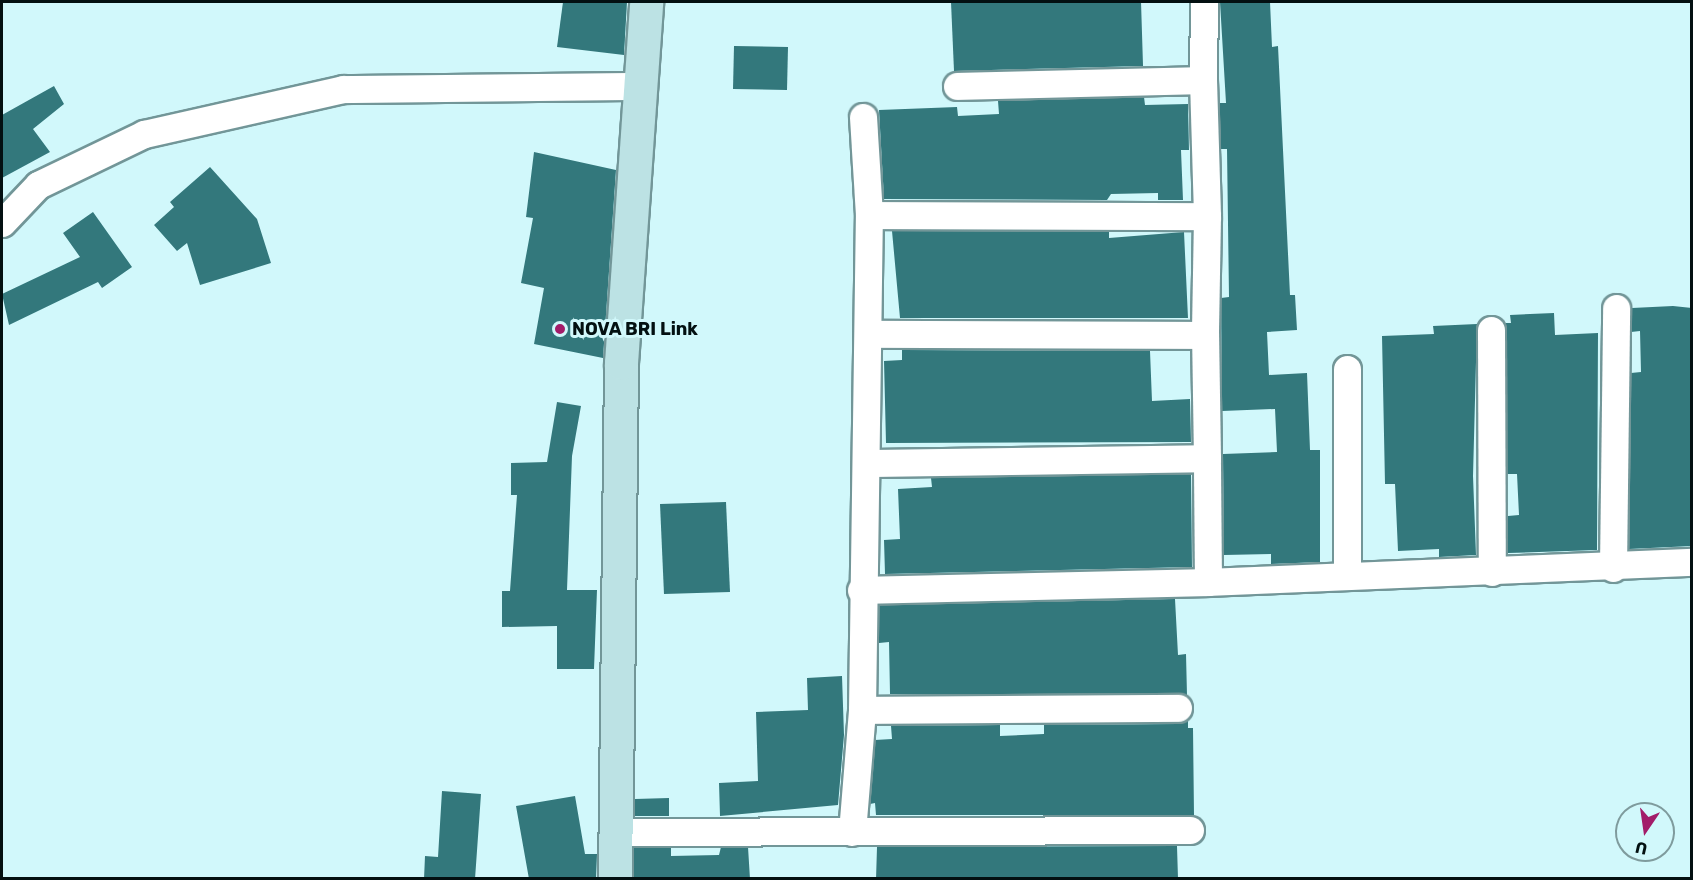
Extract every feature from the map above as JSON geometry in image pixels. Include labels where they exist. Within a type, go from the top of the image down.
[{"type":"street","points":[[615,879],[618,832],[621,363],[646,2]]},
{"type":"street","points":[[1204,2],[1208,582]]},
{"type":"street","points":[[957,86],[1203,80]]},
{"type":"street","points":[[2,223],[38,185],[144,134],[343,89],[640,86]]},
{"type":"street","points":[[852,832],[862,710],[861,590],[868,463],[870,215],[863,117]]},
{"type":"street","points":[[870,215],[1207,216]]},
{"type":"street","points":[[1613,568],[1616,308]]},
{"type":"street","points":[[1491,330],[1492,572]]},
{"type":"street","points":[[869,334],[1205,335]]},
{"type":"street","points":[[1347,369],[1347,575]]},
{"type":"street","points":[[868,463],[1207,458]]},
{"type":"street","points":[[861,590],[1208,582],[1347,575],[1613,568],[1692,562]]},
{"type":"street","points":[[862,710],[1178,708]]},
{"type":"street","points":[[618,832],[1190,830]]},
{"type":"building","points":[[563,2],[627,2],[624,55],[557,47]]},
{"type":"building","points":[[951,2],[1141,2],[1143,66],[954,71]]},
{"type":"building","points":[[1220,2],[1270,2],[1272,47],[1278,46],[1290,295],[1295,295],[1297,330],[1267,332],[1269,375],[1307,373],[1310,450],[1320,450],[1320,562],[1271,564],[1271,554],[1224,555],[1223,454],[1277,452],[1275,409],[1222,411],[1221,298],[1229,297],[1227,149],[1221,149],[1219,103],[1226,103]]},
{"type":"building","points":[[734,46],[788,47],[787,90],[733,89]]},
{"type":"building","points":[[54,86],[64,104],[33,129],[50,152],[2,178],[2,115]]},
{"type":"building","points":[[1144,97],[1145,105],[1188,104],[1189,150],[1181,150],[1183,200],[1158,200],[1158,193],[1111,194],[1107,200],[884,199],[879,110],[957,107],[958,116],[999,114],[998,101]]},
{"type":"building","points":[[534,152],[616,170],[603,358],[534,344],[544,288],[521,283],[533,218],[526,217]]},
{"type":"building","points":[[210,167],[257,219],[271,263],[200,285],[187,243],[177,251],[154,225],[174,207],[170,202]]},
{"type":"building","points":[[93,212],[132,267],[102,288],[98,282],[9,325],[2,294],[80,257],[63,233]]},
{"type":"building","points":[[892,231],[1109,231],[1109,238],[1184,232],[1188,318],[900,318]]},
{"type":"building","points":[[1673,306],[1692,308],[1692,546],[1629,549],[1631,373],[1641,372],[1640,331],[1631,332],[1632,308]]},
{"type":"building","points":[[1554,313],[1555,335],[1598,333],[1597,550],[1508,553],[1508,516],[1519,515],[1517,474],[1507,474],[1505,323],[1511,323],[1510,315]]},
{"type":"building","points":[[1477,324],[1473,476],[1476,555],[1439,557],[1439,549],[1398,551],[1395,484],[1385,484],[1382,336],[1434,334],[1433,326]]},
{"type":"building","points":[[902,350],[1150,351],[1152,401],[1190,399],[1191,442],[886,443],[884,361],[902,360]]},
{"type":"building","points":[[557,402],[581,406],[572,456],[567,590],[597,590],[594,669],[557,669],[557,626],[502,627],[502,591],[510,591],[517,495],[511,495],[511,463],[547,462]]},
{"type":"building","points":[[1191,474],[1192,567],[885,574],[884,540],[900,539],[898,489],[932,487],[931,478]]},
{"type":"building","points":[[726,502],[730,592],[664,594],[660,504]]},
{"type":"building","points":[[1175,599],[1178,655],[1186,654],[1187,695],[890,694],[889,642],[879,643],[879,605]]},
{"type":"building","points":[[842,676],[844,735],[838,805],[720,816],[719,783],[758,781],[756,712],[808,710],[807,678]]},
{"type":"building","points":[[1188,720],[1188,728],[1193,728],[1194,815],[876,815],[875,803],[870,804],[875,740],[892,739],[891,726],[1000,725],[1000,736],[1044,734],[1044,725],[1178,724]]},
{"type":"building","points":[[442,791],[481,794],[475,879],[424,879],[425,856],[438,857]]},
{"type":"building","points":[[575,796],[585,854],[597,854],[596,879],[529,879],[516,806]]},
{"type":"building","points":[[669,798],[669,816],[634,816],[635,799]]},
{"type":"building","points":[[1177,846],[1178,879],[876,879],[877,847]]},
{"type":"building","points":[[721,847],[748,847],[750,879],[634,879],[634,848],[671,848],[671,856],[719,855]]},
{"type":"place","name":"NOVA BRI Link","points":[[560,329]]}]
